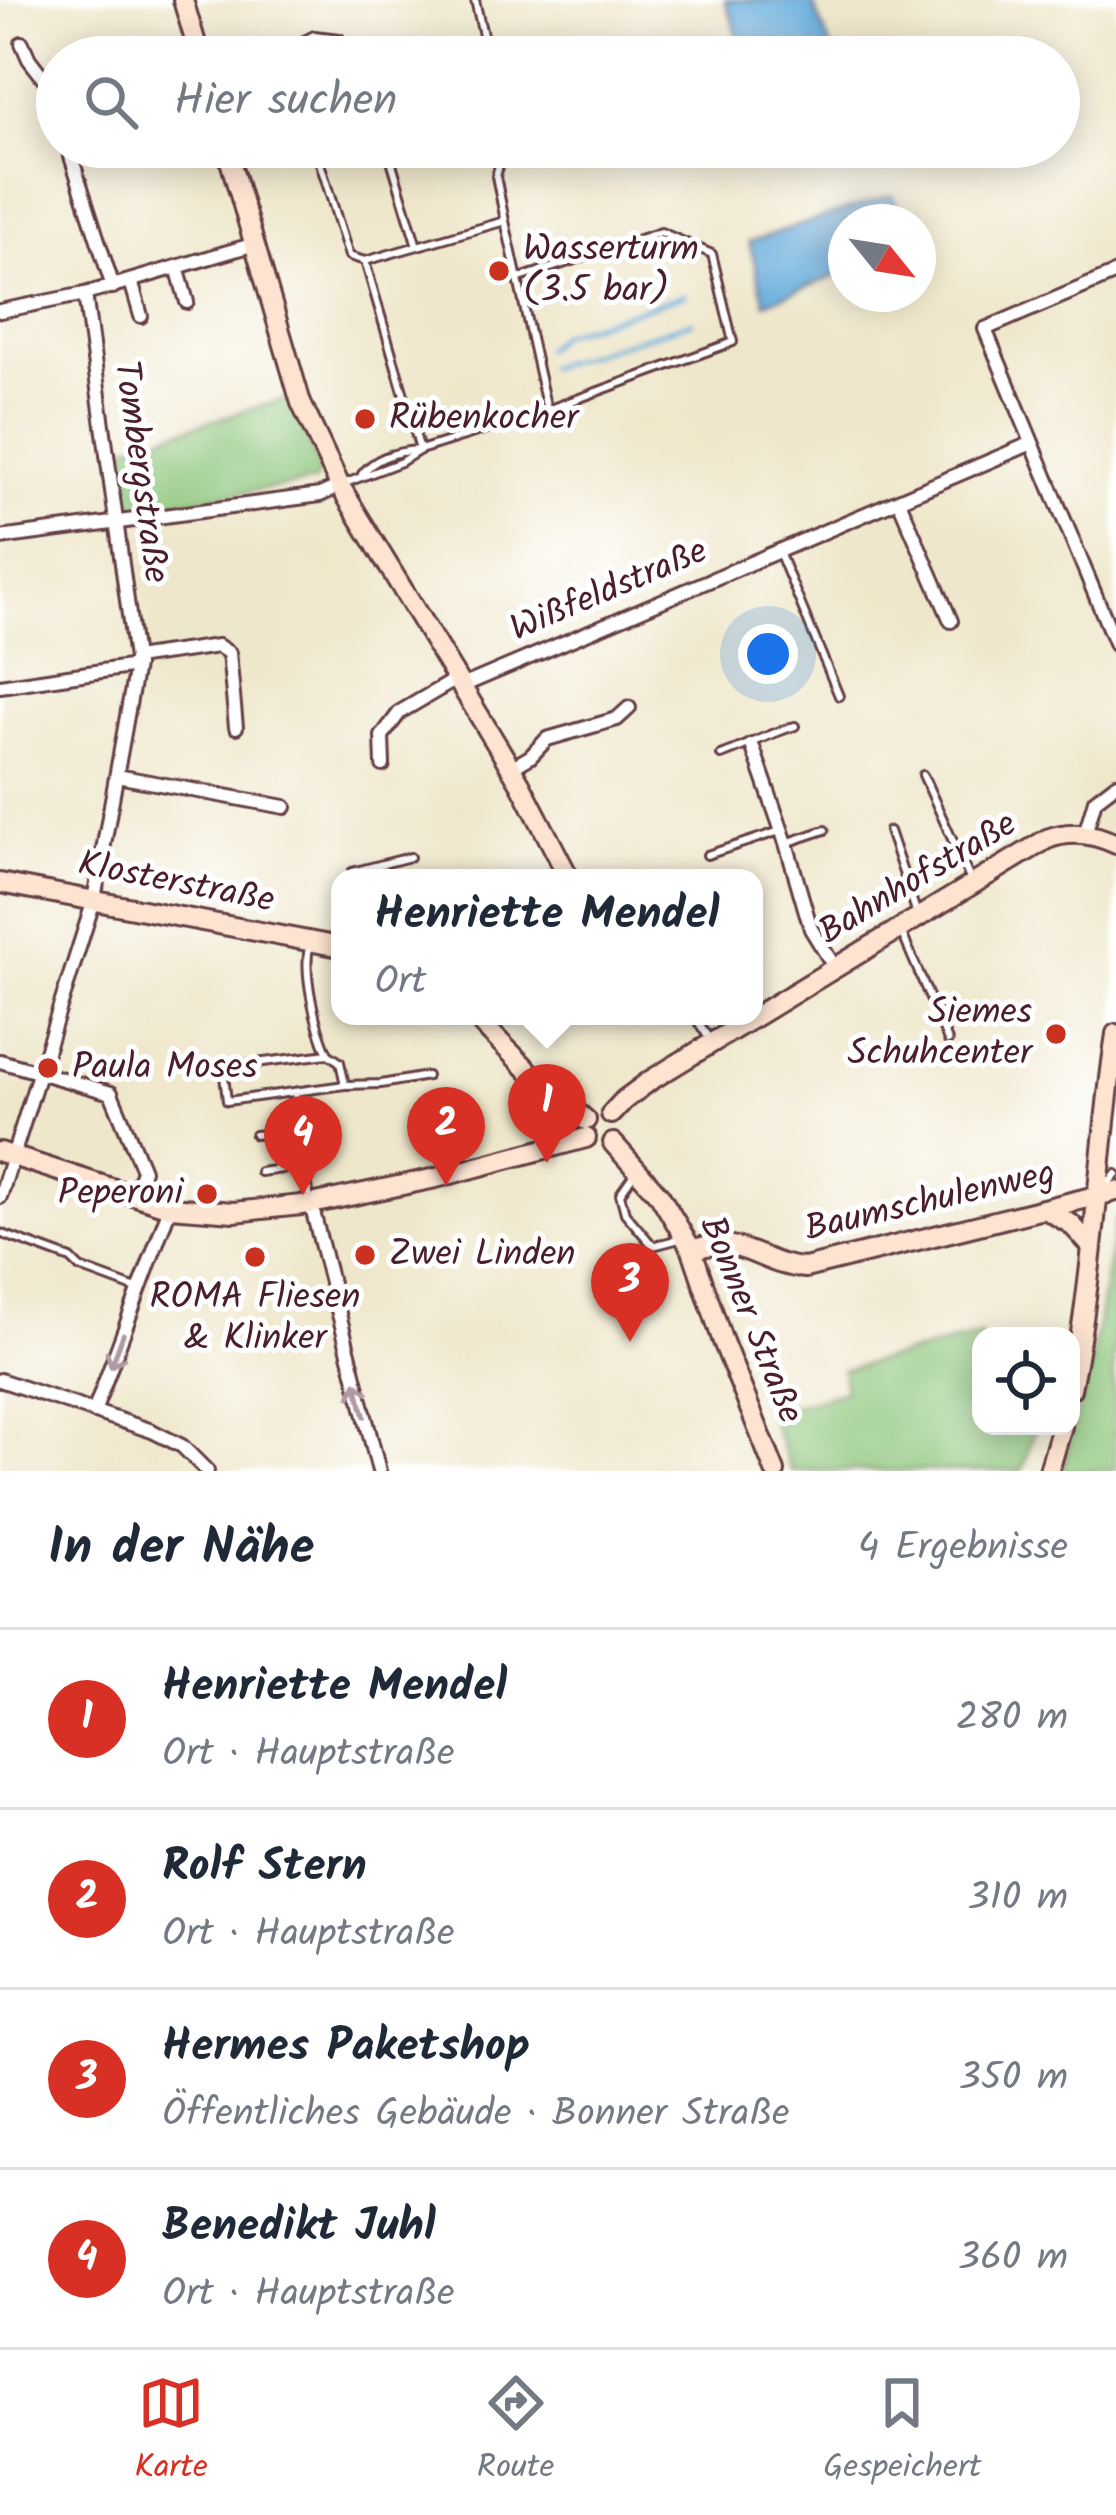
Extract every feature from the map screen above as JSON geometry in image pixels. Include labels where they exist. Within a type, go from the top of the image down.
[{"type":"main road","points":[[183,0],[194,36]]},
{"type":"main road","points":[[232,168],[302,403],[340,486],[511,768],[564,869]]},
{"type":"main road","name":"Bahnhofstraße","points":[[763,1011],[1047,839],[1061,834],[1105,837]]},
{"type":"main road","name":"Klosterstraße","points":[[0,883],[331,945]]},
{"type":"main road","points":[[7,1154],[170,1207],[234,1212],[311,1204],[436,1178],[586,1129],[599,1112],[611,1114],[619,1129],[613,1143],[596,1146],[586,1129],[489,1025]]},
{"type":"main road","name":"Bahnhofstraße","points":[[611,1114],[651,1080],[740,1025]]},
{"type":"main road","points":[[1080,1338],[1091,1246],[1106,1193],[1116,1034]]},
{"type":"main road","name":"Bonner Straße","points":[[613,1143],[661,1196],[689,1243],[775,1471]]},
{"type":"main road","name":"Baumschulenweg","points":[[689,1243],[738,1246],[790,1267],[805,1268],[1106,1193]]},
{"type":"main road","points":[[1045,1209],[1071,1224],[1091,1246]]},
{"type":"main road","points":[[1049,1471],[1059,1435]]},
{"type":"street","points":[[22,43],[36,69]]},
{"type":"street","points":[[75,168],[113,286]]},
{"type":"street","points":[[0,311],[85,294],[255,244]]},
{"type":"street","points":[[177,267],[187,302]]},
{"type":"street","points":[[1116,273],[986,329],[1116,645]]},
{"type":"street","points":[[130,281],[141,316]]},
{"type":"street","name":"Tombergstraße","points":[[0,1197],[7,1154],[39,1073],[94,900],[136,662],[85,294]]},
{"type":"street","name":"Wißfeldstraße","points":[[383,765],[382,736],[400,712],[460,682],[1032,443]]},
{"type":"street","points":[[0,538],[320,494],[340,486]]},
{"type":"street","points":[[899,502],[951,621]]},
{"type":"street","points":[[0,686],[218,646],[229,653],[236,727]]},
{"type":"street","points":[[511,768],[552,736],[617,718],[629,708]]},
{"type":"street","points":[[752,745],[812,929],[835,968]]},
{"type":"street","points":[[117,776],[285,807]]},
{"type":"street","name":"Bahnhofstraße","points":[[1105,837],[1095,800],[1116,784]]},
{"type":"street","points":[[0,1061],[111,1094],[143,1170],[135,1196]]},
{"type":"street","points":[[311,1204],[379,1471]]},
{"type":"street","points":[[94,1412],[170,1207]]},
{"type":"street","points":[[0,1380],[152,1431],[182,1446],[206,1471]]},
{"type":"lane","points":[[476,0],[484,36]]},
{"type":"lane","points":[[322,168],[349,256],[365,262],[506,220]]},
{"type":"lane","points":[[393,168],[417,246]]},
{"type":"lane","points":[[498,168],[496,176],[547,410]]},
{"type":"lane","points":[[340,486],[420,450],[547,410],[733,342],[712,254],[662,232],[520,278]]},
{"type":"lane","points":[[365,262],[420,450]]},
{"type":"lane","points":[[779,552],[838,696]]},
{"type":"lane","points":[[721,755],[795,726]]},
{"type":"lane","points":[[923,775],[973,884]]},
{"type":"lane","points":[[707,855],[825,830]]},
{"type":"lane","points":[[889,831],[918,917]]},
{"type":"lane","points":[[364,869],[410,857]]},
{"type":"lane","points":[[900,928],[948,1041]]},
{"type":"lane","points":[[310,942],[306,960],[322,1041],[328,1054],[340,1062],[345,1084]]},
{"type":"lane","points":[[700,1025],[712,1042]]},
{"type":"lane","points":[[328,1054],[223,1067],[226,1101],[427,1076]]},
{"type":"lane","points":[[295,1093],[311,1204]]},
{"type":"lane","points":[[255,1135],[300,1130]]},
{"type":"lane","points":[[260,1172],[305,1166]]},
{"type":"lane","points":[[638,1170],[620,1194],[625,1213],[653,1246],[689,1243]]},
{"type":"lane","points":[[1106,1193],[1116,1174]]},
{"type":"lane","points":[[0,1233],[139,1290]]},
{"type":"green space","points":[[292,397],[320,471],[314,482],[124,510],[114,450]]},
{"type":"green space","points":[[1116,1216],[1116,1471],[1062,1471],[1071,1435],[1080,1435],[1080,1402]]},
{"type":"green space","points":[[972,1338],[972,1435],[1033,1435],[1022,1471],[791,1471],[769,1413],[845,1391],[842,1370]]},
{"type":"water","points":[[725,0],[811,0],[826,36],[738,36]]},
{"type":"water","points":[[892,195],[896,204],[865,204]]},
{"type":"water","points":[[828,216],[828,279],[765,303],[749,242]]},
{"type":"waterway","points":[[545,350],[559,335],[685,295]]},
{"type":"waterway","points":[[548,367],[692,322]]},
{"type":"place","name":"Wasserturm (3.5 bar)","points":[[499,271]]},
{"type":"place","name":"Rübenkocher","points":[[365,419]]},
{"type":"place","name":"Siemes Schuhcenter","points":[[1056,1034]]},
{"type":"place","name":"Paula Moses","points":[[48,1068]]},
{"type":"place","name":"Henriette Mendel","points":[[547,1163]]},
{"type":"place","name":"Rolf Stern","points":[[446,1186]]},
{"type":"place","name":"Peperoni","points":[[207,1194]]},
{"type":"place","name":"Benedikt Juhl","points":[[303,1195]]},
{"type":"place","name":"Zwei Linden","points":[[365,1255]]},
{"type":"place","name":"ROMA Fliesen & Klinker","points":[[255,1257]]},
{"type":"place","name":"Hermes Paketshop","points":[[630,1342]]}]
